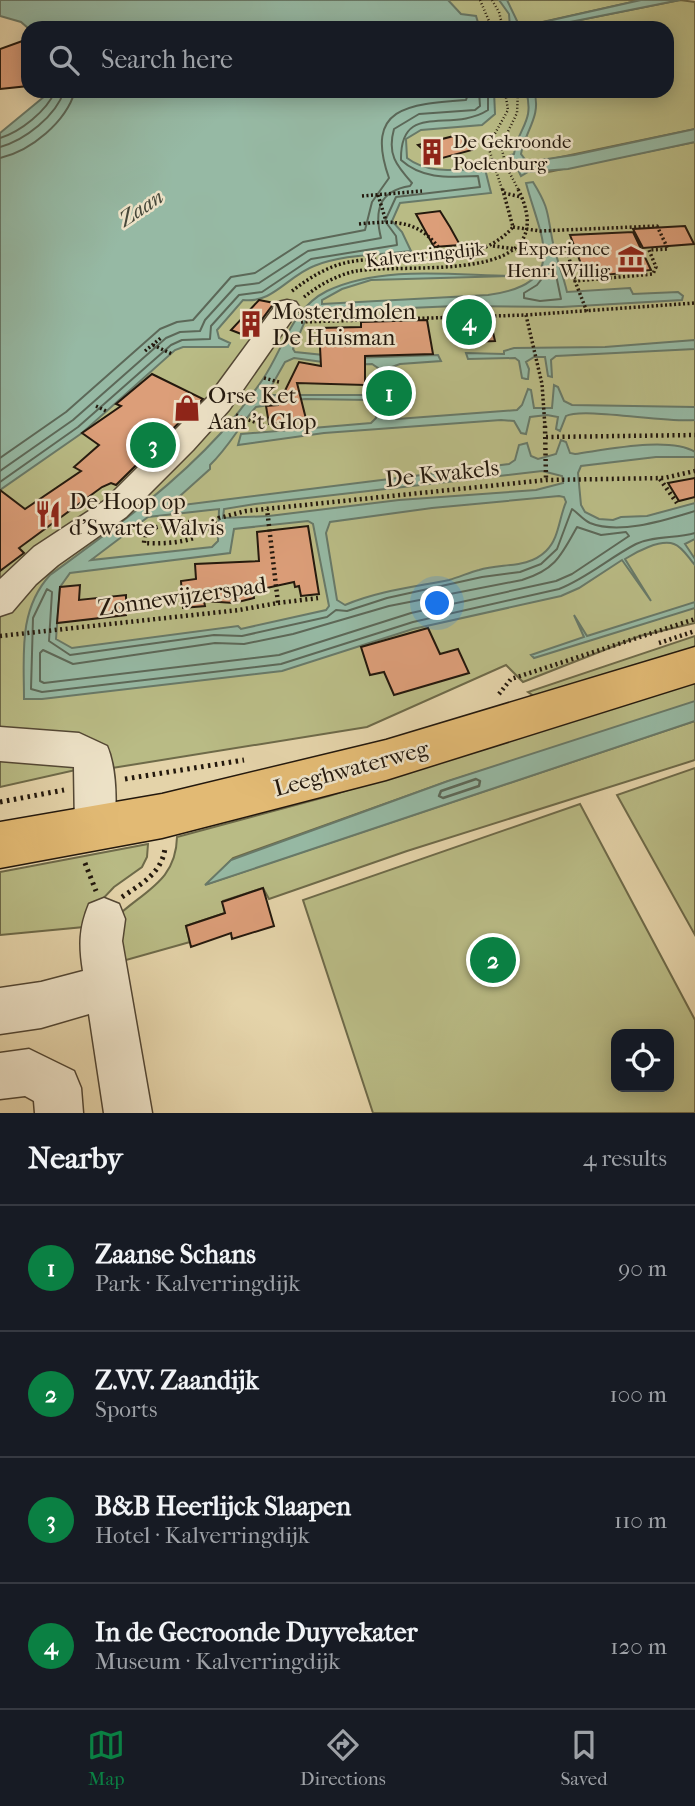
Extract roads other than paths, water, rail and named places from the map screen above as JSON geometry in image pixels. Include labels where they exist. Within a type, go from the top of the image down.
[{"type":"main road","name":"Leeghwaterweg","points":[[0,845],[95,806],[162,816],[386,760],[695,665]]},
{"type":"street","points":[[0,602],[24,575],[46,556],[115,509],[190,434],[244,371],[300,315]]},
{"type":"street","points":[[0,744],[79,750],[93,758],[95,806]]},
{"type":"street","points":[[105,917],[100,942],[128,1113]]},
{"type":"street","points":[[0,1011],[41,1005],[106,987]]},
{"type":"street","points":[[0,1076],[29,1072],[57,1088],[59,1113]]},
{"type":"water","points":[[0,0],[448,0],[461,14],[476,16],[478,21],[21,22],[0,16]]},
{"type":"water","points":[[499,0],[507,0],[517,21],[510,21],[509,14]]},
{"type":"water","points":[[641,0],[680,0],[575,21],[548,21]]},
{"type":"water","name":"Zaan","points":[[42,98],[494,98],[495,114],[482,125],[421,130],[406,139],[407,158],[425,167],[444,170],[485,169],[491,193],[400,203],[392,221],[402,232],[411,251],[325,262],[305,270],[263,298],[243,300],[217,330],[219,338],[230,343],[228,347],[183,347],[175,350],[82,433],[0,490],[0,133]]},
{"type":"water","points":[[527,98],[536,98],[534,116],[521,154],[527,162],[574,155],[695,129],[695,142],[568,169],[528,172],[521,176],[511,155],[514,154],[527,117]]},
{"type":"water","points":[[533,182],[545,204],[567,292],[630,288],[633,294],[678,292],[683,296],[682,300],[562,307],[456,306],[315,312],[305,321],[293,349],[295,352],[353,358],[438,355],[441,361],[400,364],[389,368],[387,387],[392,418],[397,419],[517,410],[522,405],[528,389],[531,390],[534,408],[552,408],[554,385],[558,387],[564,401],[572,405],[695,407],[695,420],[575,414],[566,416],[560,431],[556,429],[558,417],[547,415],[530,417],[526,434],[521,433],[514,421],[501,420],[324,433],[238,445],[241,434],[371,423],[376,418],[375,403],[370,400],[305,399],[277,402],[256,407],[210,465],[210,469],[171,504],[175,506],[509,464],[515,460],[519,445],[527,443],[531,456],[538,459],[556,454],[561,440],[566,442],[570,453],[575,454],[636,446],[670,445],[695,452],[695,457],[656,457],[581,466],[578,473],[581,505],[585,512],[599,519],[613,520],[647,516],[695,503],[695,539],[685,544],[695,559],[695,565],[683,550],[674,544],[662,543],[625,559],[651,601],[622,560],[579,588],[561,596],[413,629],[282,671],[24,699],[24,650],[28,618],[32,603],[50,575],[160,491],[221,433],[263,379],[289,330],[305,308],[327,291],[348,283],[393,275],[441,273],[510,276],[371,280],[342,289],[322,300],[322,304],[488,295],[514,289],[531,280],[541,269],[544,255],[538,222],[526,183]],"holes":[[[294,358],[344,365],[372,364],[378,368],[375,392],[373,395],[269,395],[268,392],[285,362]],[[542,471],[562,476],[563,483],[536,490],[399,500],[269,516],[223,518],[224,509]],[[559,496],[564,497],[566,502],[550,546],[531,561],[487,568],[345,605],[337,600],[326,533],[330,522],[432,508]],[[219,509],[218,541],[212,547],[91,560],[148,517]],[[308,521],[313,524],[329,606],[326,610],[241,629],[238,626],[72,648],[56,639],[60,587],[70,573],[230,553],[234,529]]]},
{"type":"water","points":[[695,340],[695,349],[556,356],[551,360],[552,377],[548,376],[545,357],[534,357],[526,362],[529,369],[528,379],[522,378],[519,361],[515,358],[468,359],[466,353],[504,354],[504,351],[514,348],[605,347]]},
{"type":"water","points":[[695,602],[695,608],[534,658],[531,655],[584,637],[574,615],[587,636]]},
{"type":"water","points":[[695,701],[695,721],[205,885],[231,860],[448,781]]},
{"type":"place","name":"De Gekroonde Poelenburg","points":[[432,152]]},
{"type":"place","name":"Experience Henri Willig","points":[[631,259]]},
{"type":"place","name":"In de Gecroonde Duyvekater","points":[[469,322]]},
{"type":"place","name":"Mosterdmolen De Huisman","points":[[251,324]]},
{"type":"place","name":"Zaanse Schans","points":[[389,393]]},
{"type":"place","name":"Orse Ket Aan 't Glop","points":[[187,408]]},
{"type":"place","name":"B&B Heerlijck Slaapen","points":[[153,445]]},
{"type":"place","name":"De Hoop op d'Swarte Walvis","points":[[48,514]]},
{"type":"place","name":"Z.V.V. Zaandijk","points":[[493,960]]}]
